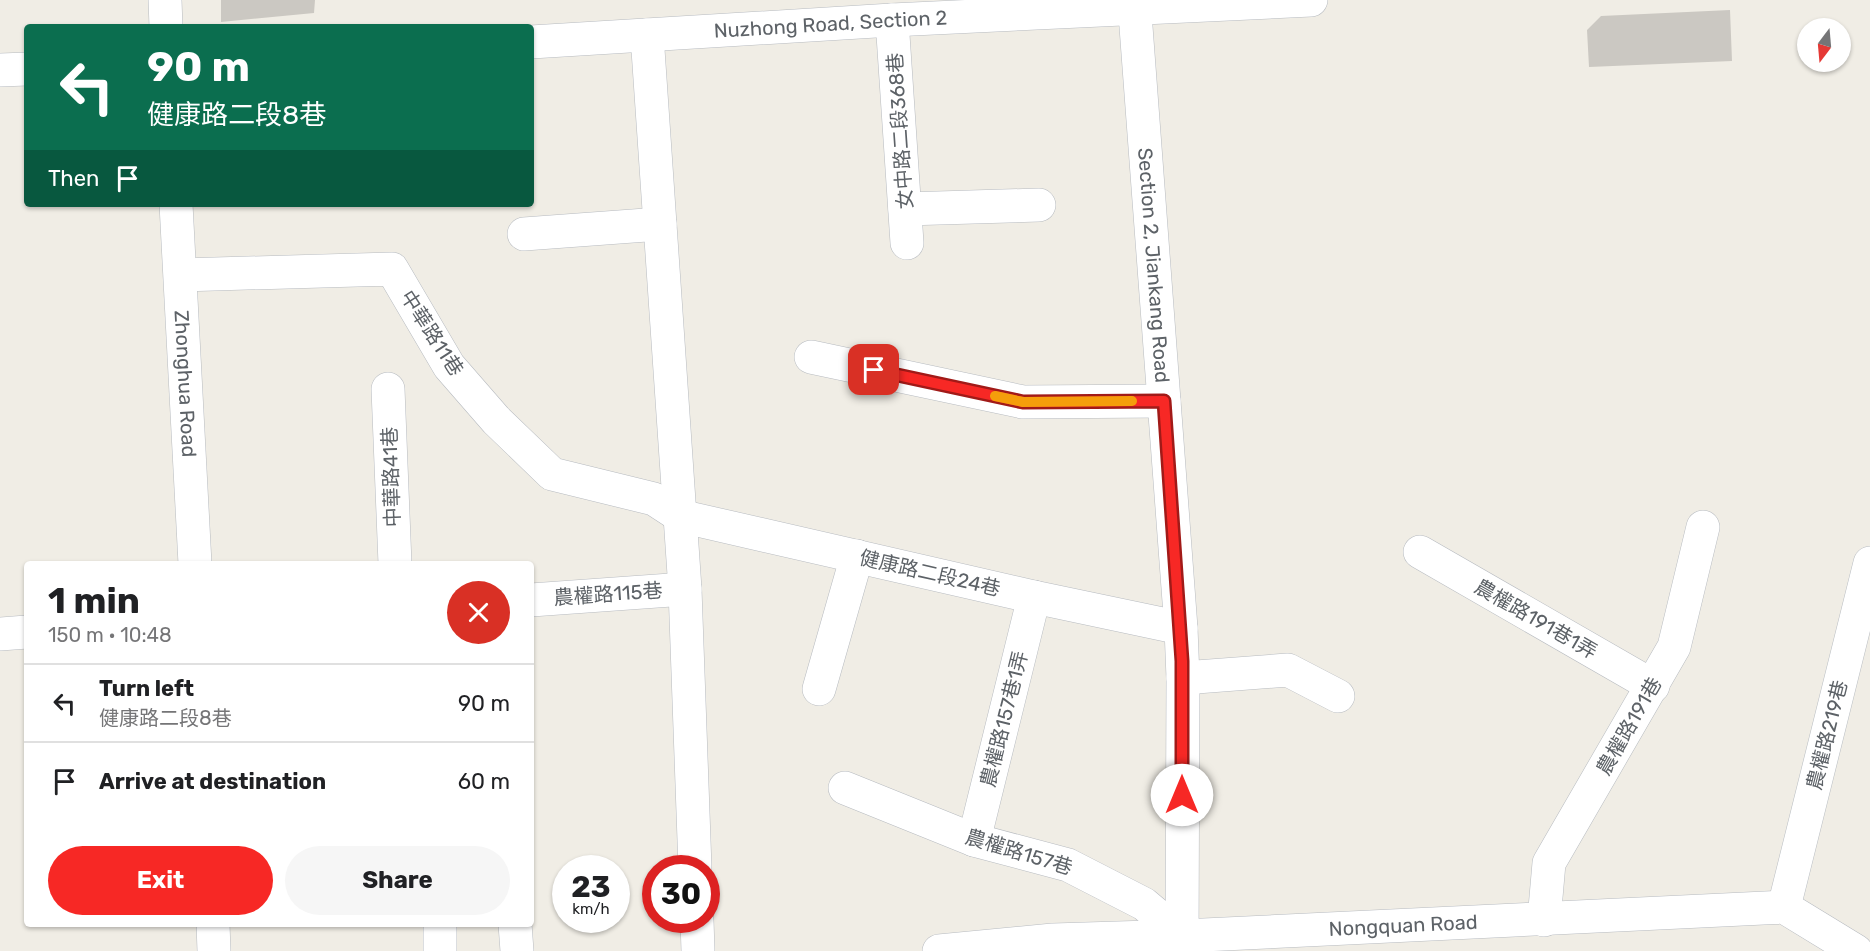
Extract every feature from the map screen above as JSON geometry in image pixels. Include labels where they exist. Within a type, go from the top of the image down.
[{"type":"street","points":[[165,0],[166,24]]},
{"type":"street","name":"Nuzhong Road, Section 2","points":[[534,42],[1134,5],[1311,0]]},
{"type":"street","name":"Section 2, Jiankang Road","points":[[1134,5],[1181,628],[1183,678],[1182,944]]},
{"type":"street","name":"女中路二段368巷","points":[[892,20],[907,243]]},
{"type":"street","points":[[647,35],[685,589],[695,855]]},
{"type":"street","points":[[0,70],[24,69]]},
{"type":"street","points":[[905,209],[1039,205]]},
{"type":"street","name":"Zhonghua Road","points":[[176,207],[195,561]]},
{"type":"street","points":[[524,234],[660,224]]},
{"type":"street","name":"中華路11巷","points":[[181,275],[392,269],[449,366],[496,420],[552,474],[654,499],[680,516]]},
{"type":"street","points":[[811,357],[1023,402],[1164,401]]},
{"type":"street","name":"中華路41巷","points":[[387,389],[395,561]]},
{"type":"street","name":"健康路二段24巷","points":[[680,516],[1034,597],[1181,628]]},
{"type":"street","name":"農權路191巷","points":[[1544,920],[1549,863],[1653,687],[1674,647],[1703,527]]},
{"type":"street","name":"農權路191巷1弄","points":[[1420,552],[1653,687]]},
{"type":"street","points":[[819,689],[856,556]]},
{"type":"street","name":"農權路219巷","points":[[1784,907],[1870,563]]},
{"type":"street","name":"農權路115巷","points":[[534,600],[685,589]]},
{"type":"street","name":"農權路157巷1弄","points":[[974,840],[1034,597]]},
{"type":"street","points":[[0,634],[24,632]]},
{"type":"street","points":[[1183,678],[1288,670],[1338,696]]},
{"type":"street","name":"農權路157巷","points":[[846,788],[974,840],[1068,865],[1144,904],[1182,944]]},
{"type":"street","points":[[1784,907],[1856,951]]},
{"type":"street","name":"Nongquan Road","points":[[939,951],[1182,944],[1784,907]]},
{"type":"street","points":[[213,927],[214,951]]},
{"type":"street","points":[[440,927],[440,951]]},
{"type":"street","points":[[515,927],[517,951]]},
{"type":"street","points":[[697,933],[698,951]]},
{"type":"building","points":[[221,0],[315,0],[314,13],[221,22]]},
{"type":"building","points":[[1730,10],[1732,61],[1589,67],[1587,30],[1601,16]]},
{"type":"slow traffic","points":[[995,396],[1023,402],[1132,401]]},
{"type":"route","points":[[874,370],[1023,402],[1164,401],[1181,628],[1182,795]]}]
